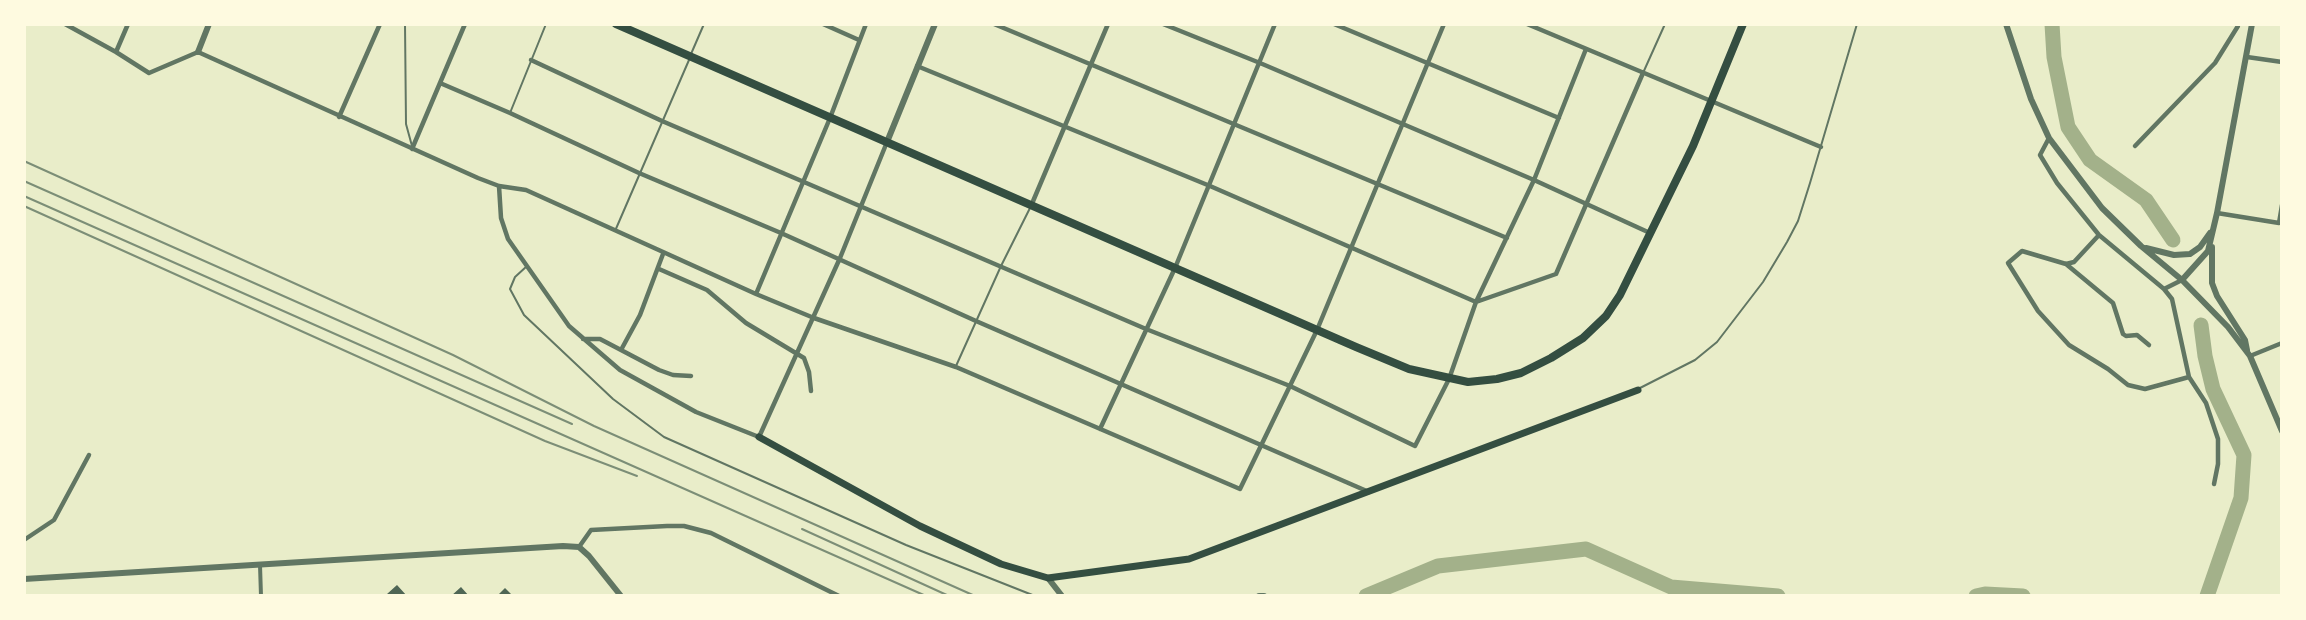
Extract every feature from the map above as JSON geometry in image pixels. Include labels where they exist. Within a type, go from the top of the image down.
[{"type":"main road","points":[[616,24],[1409,369],[1468,382],[1497,380],[1521,373],[1583,338],[1606,316],[1620,295],[1693,146],[1743,24]]},
{"type":"main road","points":[[759,437],[920,526],[1001,564],[1048,578],[1189,559],[1638,390]]},
{"type":"street","points":[[65,24],[76,26],[148,74],[198,52],[210,24]]},
{"type":"street","points":[[116,52],[128,24]]},
{"type":"street","points":[[339,117],[380,24]]},
{"type":"street","points":[[412,148],[465,24]]},
{"type":"street","points":[[823,24],[859,40]]},
{"type":"street","points":[[756,294],[830,118],[866,24]]},
{"type":"street","points":[[499,186],[501,218],[508,239],[569,326],[620,370],[696,412],[759,437],[840,258],[935,24]]},
{"type":"street","points":[[994,24],[1507,238]]},
{"type":"street","points":[[1031,206],[1108,24]]},
{"type":"street","points":[[1163,24],[1534,180],[1586,206],[1650,233]]},
{"type":"street","points":[[1100,429],[1175,268],[1275,24]]},
{"type":"street","points":[[1334,24],[1559,118]]},
{"type":"street","points":[[198,52],[339,117],[499,186],[526,190],[663,254],[756,294],[814,318],[956,367],[1240,489],[1317,330],[1444,24]]},
{"type":"street","points":[[1527,24],[1821,147]]},
{"type":"street","points":[[2006,24],[2031,99],[2049,138],[2087,190],[2141,246],[2182,280],[2228,327],[2248,354]]},
{"type":"street","points":[[2164,289],[2182,280],[2208,251],[2252,24]]},
{"type":"street","points":[[2135,146],[2215,63],[2238,26]]},
{"type":"street","points":[[531,60],[662,121],[1146,329],[1290,386],[1415,446],[1449,379],[1476,302],[1534,180],[1586,49]]},
{"type":"street","points":[[2247,57],[2282,62]]},
{"type":"street","points":[[917,66],[1210,186],[1476,302],[1556,274],[1643,73]]},
{"type":"street","points":[[441,83],[510,112],[639,173],[781,232],[976,321],[1368,492]]},
{"type":"street","points":[[2049,138],[2040,155],[2057,183],[2099,235],[2164,289],[2172,299],[2189,377],[2206,403],[2218,439],[2218,464],[2214,484]]},
{"type":"street","points":[[2282,205],[2279,223],[2282,230]]},
{"type":"street","points":[[2217,213],[2279,223]]},
{"type":"street","points":[[2141,246],[2174,255],[2190,254],[2200,247],[2213,229]]},
{"type":"street","points":[[2213,229],[2212,283],[2217,296],[2245,340],[2248,354],[2282,431]]},
{"type":"street","points":[[2066,264],[2074,262],[2099,235]]},
{"type":"street","points":[[2149,345],[2137,335],[2123,334],[2113,303],[2066,264],[2022,251],[2008,262],[2038,311],[2069,345],[2108,369],[2128,385],[2145,389],[2189,377]]},
{"type":"street","points":[[621,350],[640,315],[663,254]]},
{"type":"street","points":[[659,269],[707,290],[746,323],[798,353],[808,363],[811,391]]},
{"type":"street","points":[[583,339],[600,339],[659,370],[673,375],[691,376]]},
{"type":"street","points":[[2248,354],[2282,343]]},
{"type":"street","points":[[24,540],[54,520],[89,455]]},
{"type":"street","points":[[579,548],[591,530],[684,526],[711,533],[839,596]]},
{"type":"street","points":[[24,579],[260,566],[544,546],[579,548],[589,556],[621,596]]},
{"type":"street","points":[[260,566],[261,596]]},
{"type":"street","points":[[1048,578],[1062,596]]},
{"type":"street","points":[[1259,596],[1264,596]]},
{"type":"lane","points":[[405,24],[406,124],[412,148]]},
{"type":"lane","points":[[510,112],[546,24]]},
{"type":"lane","points":[[615,231],[704,24]]},
{"type":"lane","points":[[1643,73],[1665,24]]},
{"type":"lane","points":[[1638,390],[1706,353],[1763,282],[1798,221],[1857,24]]},
{"type":"lane","points":[[956,367],[1000,266],[1031,206]]},
{"type":"lane","points":[[527,266],[515,277],[510,289],[524,315],[613,399],[664,437],[906,546],[1035,596]]},
{"type":"building","points":[[397,585],[407,596],[387,594]]},
{"type":"building","points":[[461,587],[469,596],[451,596]]},
{"type":"building","points":[[505,588],[513,596],[497,596]]},
{"type":"waterway","points":[[2052,24],[2054,57],[2068,127],[2090,160],[2146,200],[2173,240]]},
{"type":"waterway","points":[[2201,325],[2213,389],[2244,455],[2241,498],[2207,596]]},
{"type":"waterway","points":[[1366,596],[1438,566],[1586,549],[1671,587],[1778,596]]},
{"type":"waterway","points":[[1976,596],[1985,594],[2023,596]]},
{"type":"railway","points":[[24,161],[453,355],[594,426],[975,596]]},
{"type":"railway","points":[[24,181],[572,424]]},
{"type":"railway","points":[[24,196],[926,596]]},
{"type":"railway","points":[[24,206],[545,441],[637,476]]},
{"type":"railway","points":[[802,529],[949,596]]}]
